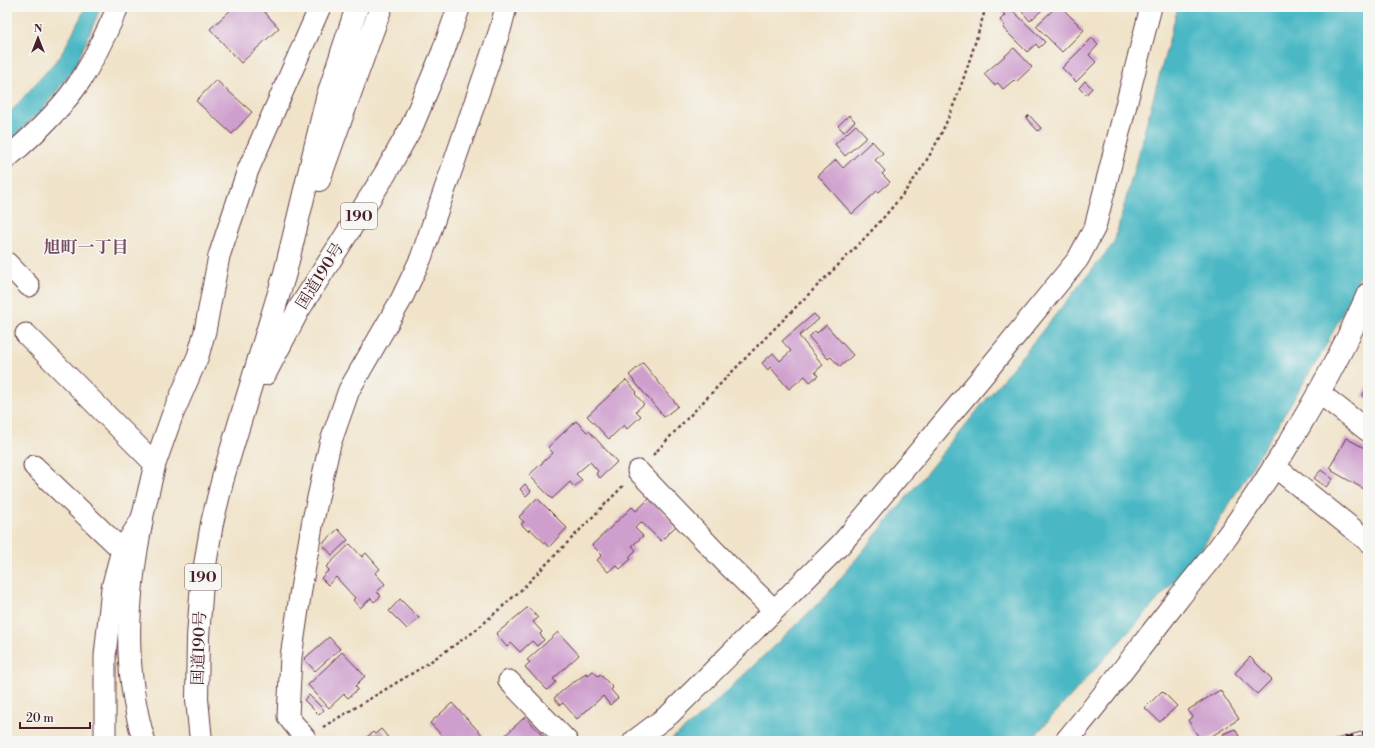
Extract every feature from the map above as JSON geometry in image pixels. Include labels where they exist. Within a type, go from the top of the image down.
[{"type":"main road","name":"国道190号","points":[[201,741],[197,699],[198,637],[202,584],[212,523],[224,474],[285,273],[327,98],[357,7]]},
{"type":"main road","points":[[285,273],[348,104],[381,7]]},
{"type":"main road","name":"国道190号","points":[[242,416],[299,309],[385,174],[412,126],[443,52],[459,7]]},
{"type":"main road","points":[[1066,741],[1217,550],[1274,466],[1318,392],[1368,294]]},
{"type":"main road","points":[[142,519],[134,559],[128,640],[131,676],[144,741]]},
{"type":"street","points":[[7,158],[54,112],[82,79],[118,7]]},
{"type":"street","points":[[105,741],[105,656],[112,588],[122,550],[142,519],[155,464],[172,416],[198,356],[205,331],[219,256],[248,170],[320,7]]},
{"type":"street","points":[[305,738],[288,717],[291,657],[313,520],[330,444],[349,390],[400,300],[421,258],[495,45],[506,7]]},
{"type":"street","points":[[634,741],[670,714],[842,543],[981,378],[1078,259],[1095,227],[1151,7]]},
{"type":"street","points":[[9,268],[29,286]]},
{"type":"street","points":[[26,334],[155,464]]},
{"type":"street","points":[[1318,392],[1368,431]]},
{"type":"street","points":[[34,466],[122,550]]},
{"type":"street","points":[[1274,466],[1368,541]]},
{"type":"street","points":[[638,471],[727,564],[774,610]]},
{"type":"street","points":[[509,681],[567,741]]},
{"type":"path","points":[[305,738],[421,668],[475,631],[521,590],[638,471],[711,392],[833,270],[908,188],[932,151],[948,120],[986,7]]},
{"type":"water","points":[[86,7],[101,7],[74,69],[43,109],[7,144],[7,116],[61,55]]},
{"type":"water","points":[[1178,7],[1368,7],[1368,253],[1354,290],[1323,351],[1198,555],[1030,741],[669,741],[703,714],[826,596],[1114,243]]},
{"type":"building","points":[[234,7],[260,7],[279,28],[241,63],[210,29]]},
{"type":"building","points":[[1009,7],[1045,42],[1039,48],[1036,44],[1027,52],[1003,28],[1005,26],[1000,20],[1005,15],[1002,12]]},
{"type":"building","points":[[1018,7],[1039,7],[1042,10],[1030,21]]},
{"type":"building","points":[[1056,7],[1061,7],[1084,30],[1062,52],[1036,26]]},
{"type":"building","points":[[1092,38],[1098,45],[1089,55],[1096,62],[1076,82],[1062,68]]},
{"type":"building","points":[[1014,48],[1032,67],[1016,82],[1014,80],[1003,89],[998,83],[994,85],[984,74]]},
{"type":"building","points":[[216,80],[252,112],[232,134],[196,101]]},
{"type":"building","points":[[1085,81],[1092,88],[1086,95],[1079,88]]},
{"type":"building","points":[[849,115],[855,121],[844,132],[838,126]]},
{"type":"building","points":[[1029,115],[1041,128],[1038,131],[1026,118]]},
{"type":"building","points":[[856,125],[867,137],[845,156],[835,144]]},
{"type":"building","points":[[872,141],[883,153],[875,160],[885,171],[882,174],[890,182],[879,192],[877,191],[852,214],[818,176],[836,160],[843,168]]},
{"type":"building","points":[[814,314],[819,319],[799,336],[823,365],[815,372],[818,376],[810,382],[805,376],[789,389],[770,367],[768,370],[762,363],[773,353],[780,361],[791,351],[782,341]]},
{"type":"building","points":[[826,325],[853,355],[840,367],[831,357],[828,359],[809,337],[815,331],[817,333]]},
{"type":"building","points":[[643,363],[678,406],[664,417],[629,375]]},
{"type":"building","points":[[626,380],[637,392],[635,394],[644,404],[636,411],[641,416],[627,429],[624,425],[609,439],[587,416]]},
{"type":"building","points":[[1368,385],[1368,399],[1362,396]]},
{"type":"building","points":[[576,421],[587,432],[589,431],[617,462],[600,478],[596,474],[598,471],[590,462],[576,474],[582,480],[574,487],[570,482],[552,499],[529,475],[553,453],[548,447]]},
{"type":"building","points":[[1346,438],[1368,450],[1368,488],[1366,486],[1364,489],[1332,471],[1333,469],[1330,467]]},
{"type":"building","points":[[1321,470],[1333,479],[1326,487],[1314,478]]},
{"type":"building","points":[[525,484],[531,491],[526,496],[520,489]]},
{"type":"building","points":[[537,498],[567,528],[549,547],[530,529],[528,531],[521,524],[524,522],[519,517]]},
{"type":"building","points":[[650,498],[676,526],[661,541],[641,522],[635,528],[643,536],[632,546],[636,550],[629,557],[631,559],[620,569],[616,565],[608,572],[597,560],[602,555],[592,545],[632,507],[636,511]]},
{"type":"building","points":[[338,529],[348,540],[332,555],[322,544]]},
{"type":"building","points":[[350,544],[362,557],[366,553],[380,569],[375,573],[385,584],[377,592],[381,596],[374,602],[371,598],[360,608],[353,600],[355,598],[336,577],[328,585],[321,578],[329,570],[326,567]]},
{"type":"building","points":[[400,599],[419,618],[407,629],[389,611]]},
{"type":"building","points":[[528,607],[538,618],[533,622],[542,632],[540,634],[544,640],[537,646],[532,641],[520,652],[511,643],[507,647],[496,634]]},
{"type":"building","points":[[558,632],[579,655],[553,679],[556,682],[547,690],[525,667],[530,662],[527,660]]},
{"type":"building","points":[[329,637],[340,649],[315,671],[304,659]]},
{"type":"building","points":[[342,652],[365,676],[355,686],[358,689],[348,698],[344,694],[329,708],[308,685]]},
{"type":"building","points":[[1250,657],[1272,679],[1257,694],[1235,673]]},
{"type":"building","points":[[593,671],[598,676],[600,674],[613,688],[611,690],[618,698],[610,705],[603,696],[577,719],[563,703],[560,705],[554,698],[574,681],[575,682],[586,673],[588,675]]},
{"type":"building","points":[[1220,690],[1239,719],[1204,741],[1201,741],[1188,720],[1193,717],[1188,710]]},
{"type":"building","points":[[1162,691],[1177,706],[1160,722],[1145,708]]},
{"type":"building","points":[[309,695],[324,710],[319,715],[304,700]]},
{"type":"building","points":[[452,703],[488,741],[447,741],[430,723]]},
{"type":"building","points":[[525,717],[548,741],[499,741]]},
{"type":"building","points":[[381,729],[391,741],[362,741],[373,732],[375,734]]},
{"type":"building","points":[[1235,729],[1240,738],[1235,741],[1226,741],[1223,734]]},
{"type":"railway","points":[[1336,741],[1368,732]]},
{"type":"district","name":"旭町一丁目","points":[[86,248]]}]
